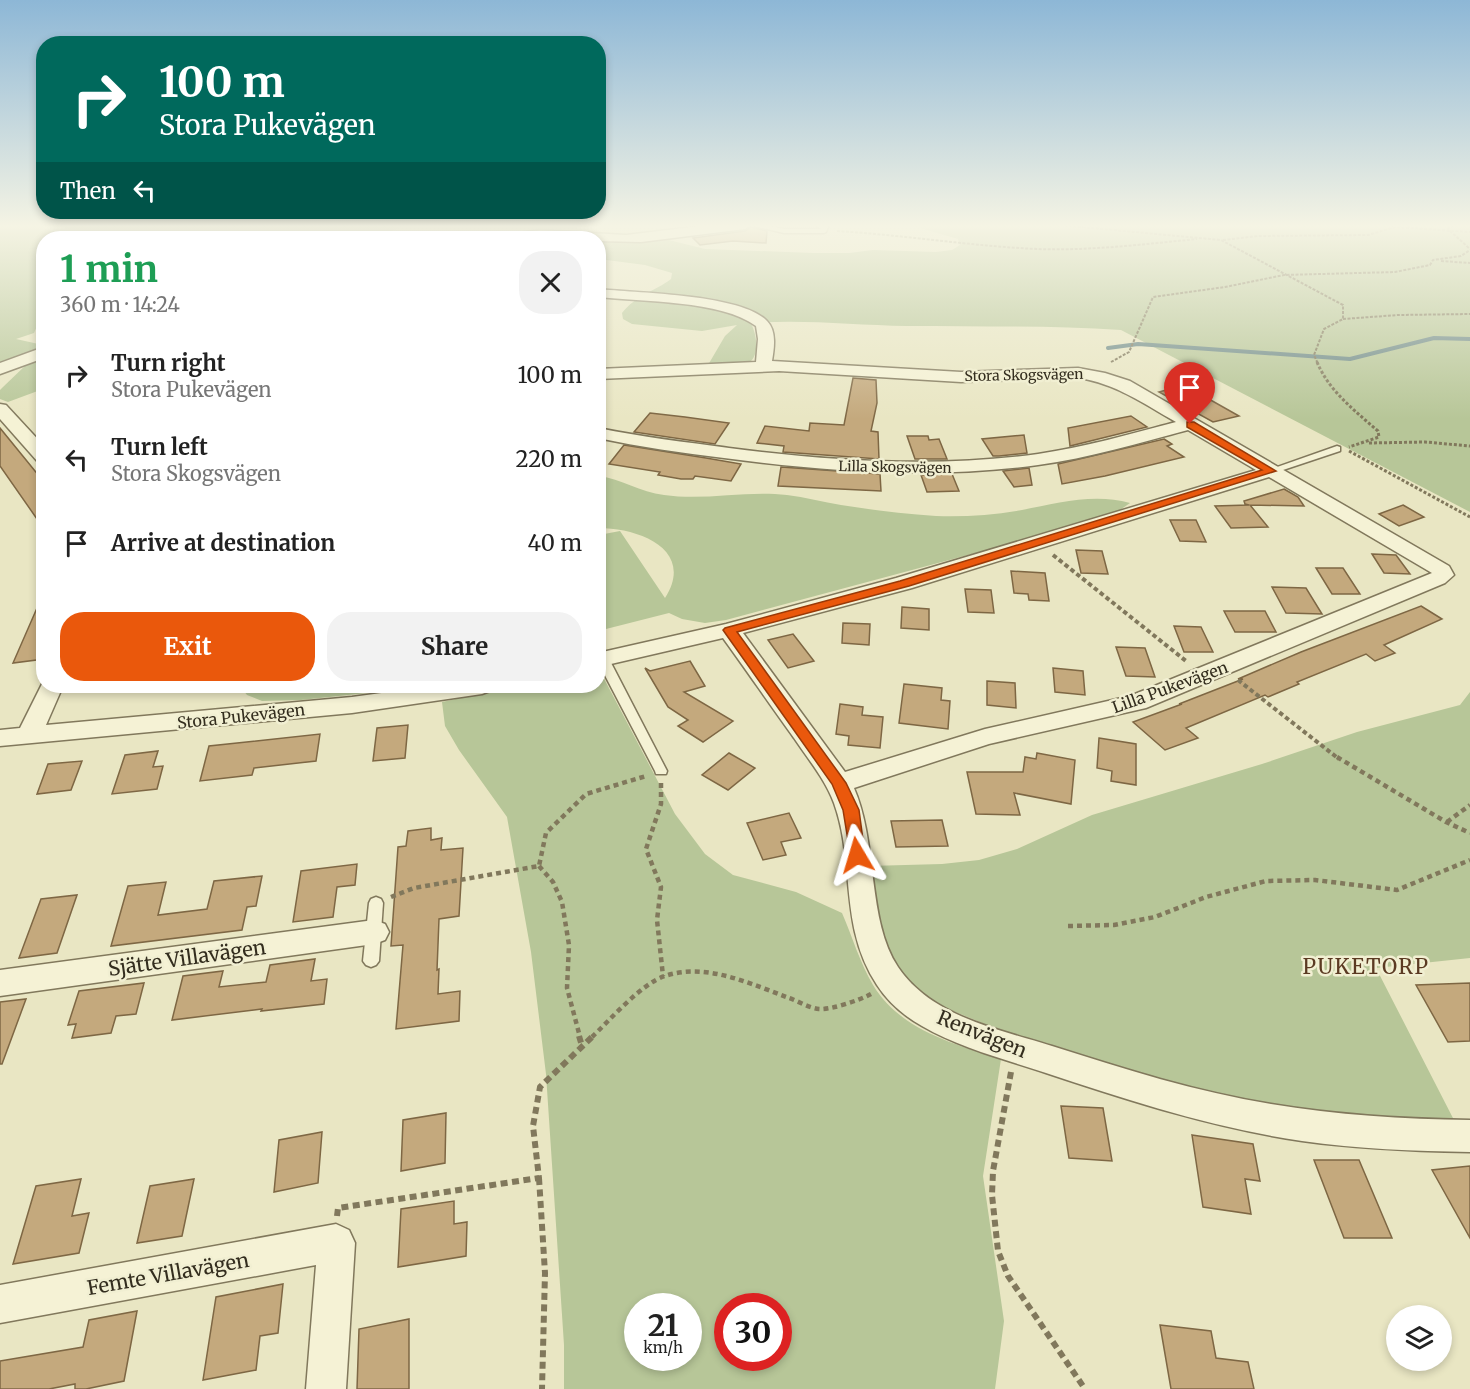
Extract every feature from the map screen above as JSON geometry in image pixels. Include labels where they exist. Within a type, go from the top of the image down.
[{"type":"street","points":[[606,294],[706,305],[744,313],[758,320],[764,329],[764,366]]},
{"type":"street","points":[[0,369],[36,355]]},
{"type":"street","name":"Stora Skogsvägen","points":[[606,374],[764,366],[962,377],[1089,374],[1124,385],[1436,565]]},
{"type":"street","points":[[0,409],[36,448]]},
{"type":"street","name":"Lilla Skogsvägen","points":[[606,435],[809,464],[915,469],[977,466],[1040,459],[1190,424]]},
{"type":"street","points":[[25,435],[36,432]]},
{"type":"street","points":[[606,659],[729,630],[904,583],[1270,471]]},
{"type":"street","name":"Lilla Pukevägen","points":[[839,783],[985,737],[1137,702],[1214,673],[1438,579],[1443,575],[1436,565]]},
{"type":"street","name":"Renvägen","points":[[729,630],[839,783],[851,810],[864,919],[874,950],[885,972],[912,1002],[973,1035],[1146,1090],[1260,1118],[1356,1132],[1470,1136]]},
{"type":"street","points":[[29,736],[48,693]]},
{"type":"street","name":"Stora Pukevägen","points":[[0,738],[352,705],[434,693]]},
{"type":"street","name":"Sjätte Villavägen","points":[[0,983],[374,932]]},
{"type":"street","points":[[326,1389],[336,1244]]},
{"type":"street","name":"Femte Villavägen","points":[[0,1304],[336,1244]]},
{"type":"lane","points":[[1270,471],[1337,449]]},
{"type":"lane","points":[[606,669],[661,771]]},
{"type":"path","points":[[1089,374],[1129,352],[1153,297],[1205,290]]},
{"type":"path","points":[[1313,290],[1343,305],[1343,319]]},
{"type":"path","points":[[1470,314],[1343,319],[1324,329],[1314,355],[1319,369],[1347,404],[1378,431],[1379,437],[1343,448],[1470,518]]},
{"type":"path","points":[[1365,443],[1425,442],[1470,446]]},
{"type":"path","points":[[1038,542],[1214,673],[1335,756],[1446,822],[1470,833]]},
{"type":"path","points":[[539,866],[546,833],[586,794],[661,771],[661,804],[646,849],[662,887],[657,920],[663,976]]},
{"type":"path","points":[[1446,822],[1470,805]]},
{"type":"path","points":[[1068,926],[1114,925],[1155,917],[1206,897],[1266,881],[1315,880],[1397,890],[1470,860]]},
{"type":"path","points":[[374,932],[414,888],[539,866]]},
{"type":"path","points":[[539,866],[553,882],[562,902],[569,945],[567,988],[582,1046]]},
{"type":"path","points":[[542,1389],[545,1273],[533,1126],[540,1087],[637,994],[663,976],[683,972],[706,972],[739,980],[819,1009],[861,1000],[893,981]]},
{"type":"path","points":[[1016,1049],[993,1171],[992,1195],[999,1251],[1008,1276],[1085,1389]]},
{"type":"path","points":[[336,1244],[338,1208],[539,1178]]},
{"type":"green space","points":[[0,290],[36,290],[36,328],[34,333],[16,339],[36,343],[36,352],[0,366]]},
{"type":"green space","points":[[653,290],[1470,290],[1470,512],[1121,330],[810,322],[751,323],[756,337],[756,352],[751,361],[708,365],[725,336],[737,325],[702,331],[632,324],[623,319],[622,313],[639,298]]},
{"type":"green space","points":[[36,360],[36,392],[8,402],[0,399],[0,390],[27,364]]},
{"type":"green space","points":[[606,478],[647,491],[679,497],[772,494],[876,510],[936,516],[1001,513],[1090,499],[1130,503],[1120,510],[994,548],[726,620],[705,623],[682,619],[669,613],[606,629],[606,534],[620,531],[665,598],[673,581],[673,566],[668,554],[658,545],[645,537],[614,529],[606,528]]},
{"type":"green space","points":[[606,682],[675,814],[705,854],[733,875],[796,892],[842,913],[868,977],[884,1000],[898,1013],[913,1024],[947,1041],[1001,1059],[983,1176],[1004,1321],[995,1389],[564,1389],[564,1345],[546,1074],[531,952],[507,817],[459,750],[445,726],[442,702],[484,693],[606,693]]},
{"type":"green space","points":[[1470,692],[1470,958],[1376,968],[1455,1122],[1306,1113],[1179,1085],[1009,1034],[936,1004],[900,973],[884,947],[869,866],[942,864],[979,860],[1017,849],[1092,815],[1262,764],[1357,732],[1460,705]]},
{"type":"green space","points":[[245,693],[366,693],[301,700],[262,701]]},
{"type":"building","points":[[853,378],[876,380],[877,403],[871,431],[878,432],[879,459],[783,452],[784,446],[757,443],[765,426],[809,431],[810,423],[844,425]]},
{"type":"building","points":[[1184,385],[1239,416],[1213,422],[1159,392]]},
{"type":"building","points":[[650,413],[729,423],[715,444],[634,432]]},
{"type":"building","points":[[1131,416],[1147,427],[1070,446],[1068,428]]},
{"type":"building","points":[[0,428],[36,472],[36,518],[0,466]]},
{"type":"building","points":[[1024,435],[1027,453],[999,456],[993,456],[982,439]]},
{"type":"building","points":[[907,436],[928,436],[929,440],[939,439],[947,459],[915,459]]},
{"type":"building","points":[[1164,439],[1172,444],[1167,446],[1184,457],[1062,484],[1058,464]]},
{"type":"building","points":[[624,445],[741,464],[731,481],[695,476],[693,479],[681,479],[658,475],[660,472],[609,464]]},
{"type":"building","points":[[781,467],[880,474],[881,491],[778,486]]},
{"type":"building","points":[[1029,468],[1032,485],[1014,487],[1003,471]]},
{"type":"building","points":[[952,474],[959,491],[927,492],[921,475]]},
{"type":"building","points":[[1284,489],[1298,497],[1304,506],[1250,505],[1268,527],[1231,528],[1215,506],[1249,505],[1244,501]]},
{"type":"building","points":[[1403,505],[1424,517],[1399,526],[1379,514]]},
{"type":"building","points":[[1170,520],[1196,520],[1206,542],[1180,541]]},
{"type":"building","points":[[1076,550],[1102,551],[1108,574],[1081,573]]},
{"type":"building","points":[[1372,554],[1396,555],[1410,574],[1384,573]]},
{"type":"building","points":[[1316,568],[1343,568],[1360,594],[1332,594]]},
{"type":"building","points":[[1011,571],[1045,573],[1049,601],[1029,600],[1028,594],[1014,593]]},
{"type":"building","points":[[1272,587],[1306,588],[1322,614],[1286,613]]},
{"type":"building","points":[[965,589],[991,590],[994,613],[968,612]]},
{"type":"building","points":[[1421,606],[1442,619],[1384,645],[1395,653],[1375,661],[1366,654],[1297,682],[1299,684],[1268,697],[1265,695],[1186,728],[1198,738],[1165,750],[1133,722],[1243,679],[1238,679],[1301,652]]},
{"type":"building","points":[[902,607],[929,609],[929,630],[901,628]]},
{"type":"building","points":[[36,610],[36,660],[13,663]]},
{"type":"building","points":[[1224,611],[1265,611],[1276,632],[1235,632]]},
{"type":"building","points":[[843,623],[870,624],[869,645],[842,643]]},
{"type":"building","points":[[1174,626],[1201,627],[1213,652],[1184,652]]},
{"type":"building","points":[[793,634],[814,661],[788,668],[768,640]]},
{"type":"building","points":[[1116,647],[1145,648],[1155,677],[1126,676]]},
{"type":"building","points":[[690,661],[705,686],[684,692],[733,721],[703,742],[678,726],[688,720],[668,707],[645,668],[650,671]]},
{"type":"building","points":[[1053,668],[1083,671],[1085,695],[1055,692]]},
{"type":"building","points":[[987,681],[1015,683],[1016,708],[987,705]]},
{"type":"building","points":[[904,684],[942,688],[941,700],[950,701],[948,729],[899,723]]},
{"type":"building","points":[[840,704],[863,707],[862,715],[883,717],[880,748],[848,745],[849,736],[836,734]]},
{"type":"building","points":[[408,725],[405,758],[373,761],[377,728]]},
{"type":"building","points":[[320,734],[316,761],[254,768],[252,775],[200,781],[209,746]]},
{"type":"building","points":[[1099,738],[1136,744],[1136,785],[1111,781],[1112,771],[1097,768]]},
{"type":"building","points":[[158,751],[153,767],[163,766],[157,789],[112,794],[125,755]]},
{"type":"building","points":[[729,753],[755,768],[728,790],[702,775]]},
{"type":"building","points":[[1037,753],[1075,760],[1071,804],[1014,793],[1020,815],[976,814],[967,772],[1023,772],[1025,757],[1036,759]]},
{"type":"building","points":[[82,761],[71,790],[37,794],[48,764]]},
{"type":"building","points":[[789,813],[801,838],[781,842],[786,855],[763,860],[747,823]]},
{"type":"building","points":[[942,820],[948,846],[896,847],[891,821]]},
{"type":"building","points":[[431,828],[431,840],[442,838],[441,850],[463,848],[459,916],[439,919],[437,970],[439,969],[438,994],[460,991],[459,1021],[396,1029],[403,945],[391,946],[398,847],[406,846],[408,831]]},
{"type":"building","points":[[357,864],[355,885],[337,887],[333,917],[293,922],[301,871]]},
{"type":"building","points":[[262,876],[256,906],[247,907],[242,930],[111,946],[128,886],[166,882],[158,915],[207,909],[214,881]]},
{"type":"building","points":[[77,895],[57,953],[19,958],[41,899]]},
{"type":"building","points":[[315,959],[311,981],[327,979],[324,1004],[172,1020],[183,976],[223,971],[219,987],[266,982],[270,965]]},
{"type":"building","points":[[144,983],[136,1014],[116,1016],[111,1033],[72,1038],[76,1024],[68,1025],[79,991]]},
{"type":"building","points":[[1470,983],[1470,1041],[1448,1042],[1416,985]]},
{"type":"building","points":[[26,999],[2,1064],[0,1064],[0,1002]]},
{"type":"building","points":[[1061,1106],[1103,1108],[1112,1161],[1069,1158]]},
{"type":"building","points":[[446,1113],[445,1163],[401,1171],[403,1120]]},
{"type":"building","points":[[322,1132],[318,1183],[274,1192],[279,1140]]},
{"type":"building","points":[[1192,1135],[1253,1144],[1260,1181],[1245,1179],[1251,1214],[1203,1207]]},
{"type":"building","points":[[1314,1160],[1359,1160],[1392,1238],[1344,1238]]},
{"type":"building","points":[[1470,1166],[1470,1238],[1432,1170]]},
{"type":"building","points":[[81,1179],[72,1216],[89,1213],[79,1253],[13,1264],[36,1186]]},
{"type":"building","points":[[194,1179],[182,1236],[137,1243],[150,1186]]},
{"type":"building","points":[[454,1201],[454,1224],[467,1222],[466,1256],[398,1267],[401,1209]]},
{"type":"building","points":[[283,1284],[278,1333],[260,1336],[256,1370],[203,1380],[216,1297]]},
{"type":"building","points":[[137,1311],[124,1381],[86,1389],[75,1389],[75,1384],[49,1389],[0,1389],[0,1361],[83,1347],[89,1320]]},
{"type":"building","points":[[409,1319],[409,1389],[357,1389],[359,1329]]},
{"type":"building","points":[[1160,1325],[1211,1331],[1216,1358],[1248,1362],[1254,1389],[1171,1389]]},
{"type":"waterway","points":[[1108,348],[1138,344],[1350,359],[1434,338],[1470,339]]},
{"type":"district","name":"PUKETORP","points":[[1366,967]]},
{"type":"route","points":[[857,855],[851,810],[839,783],[729,630],[904,583],[1270,471],[1190,424]]}]
